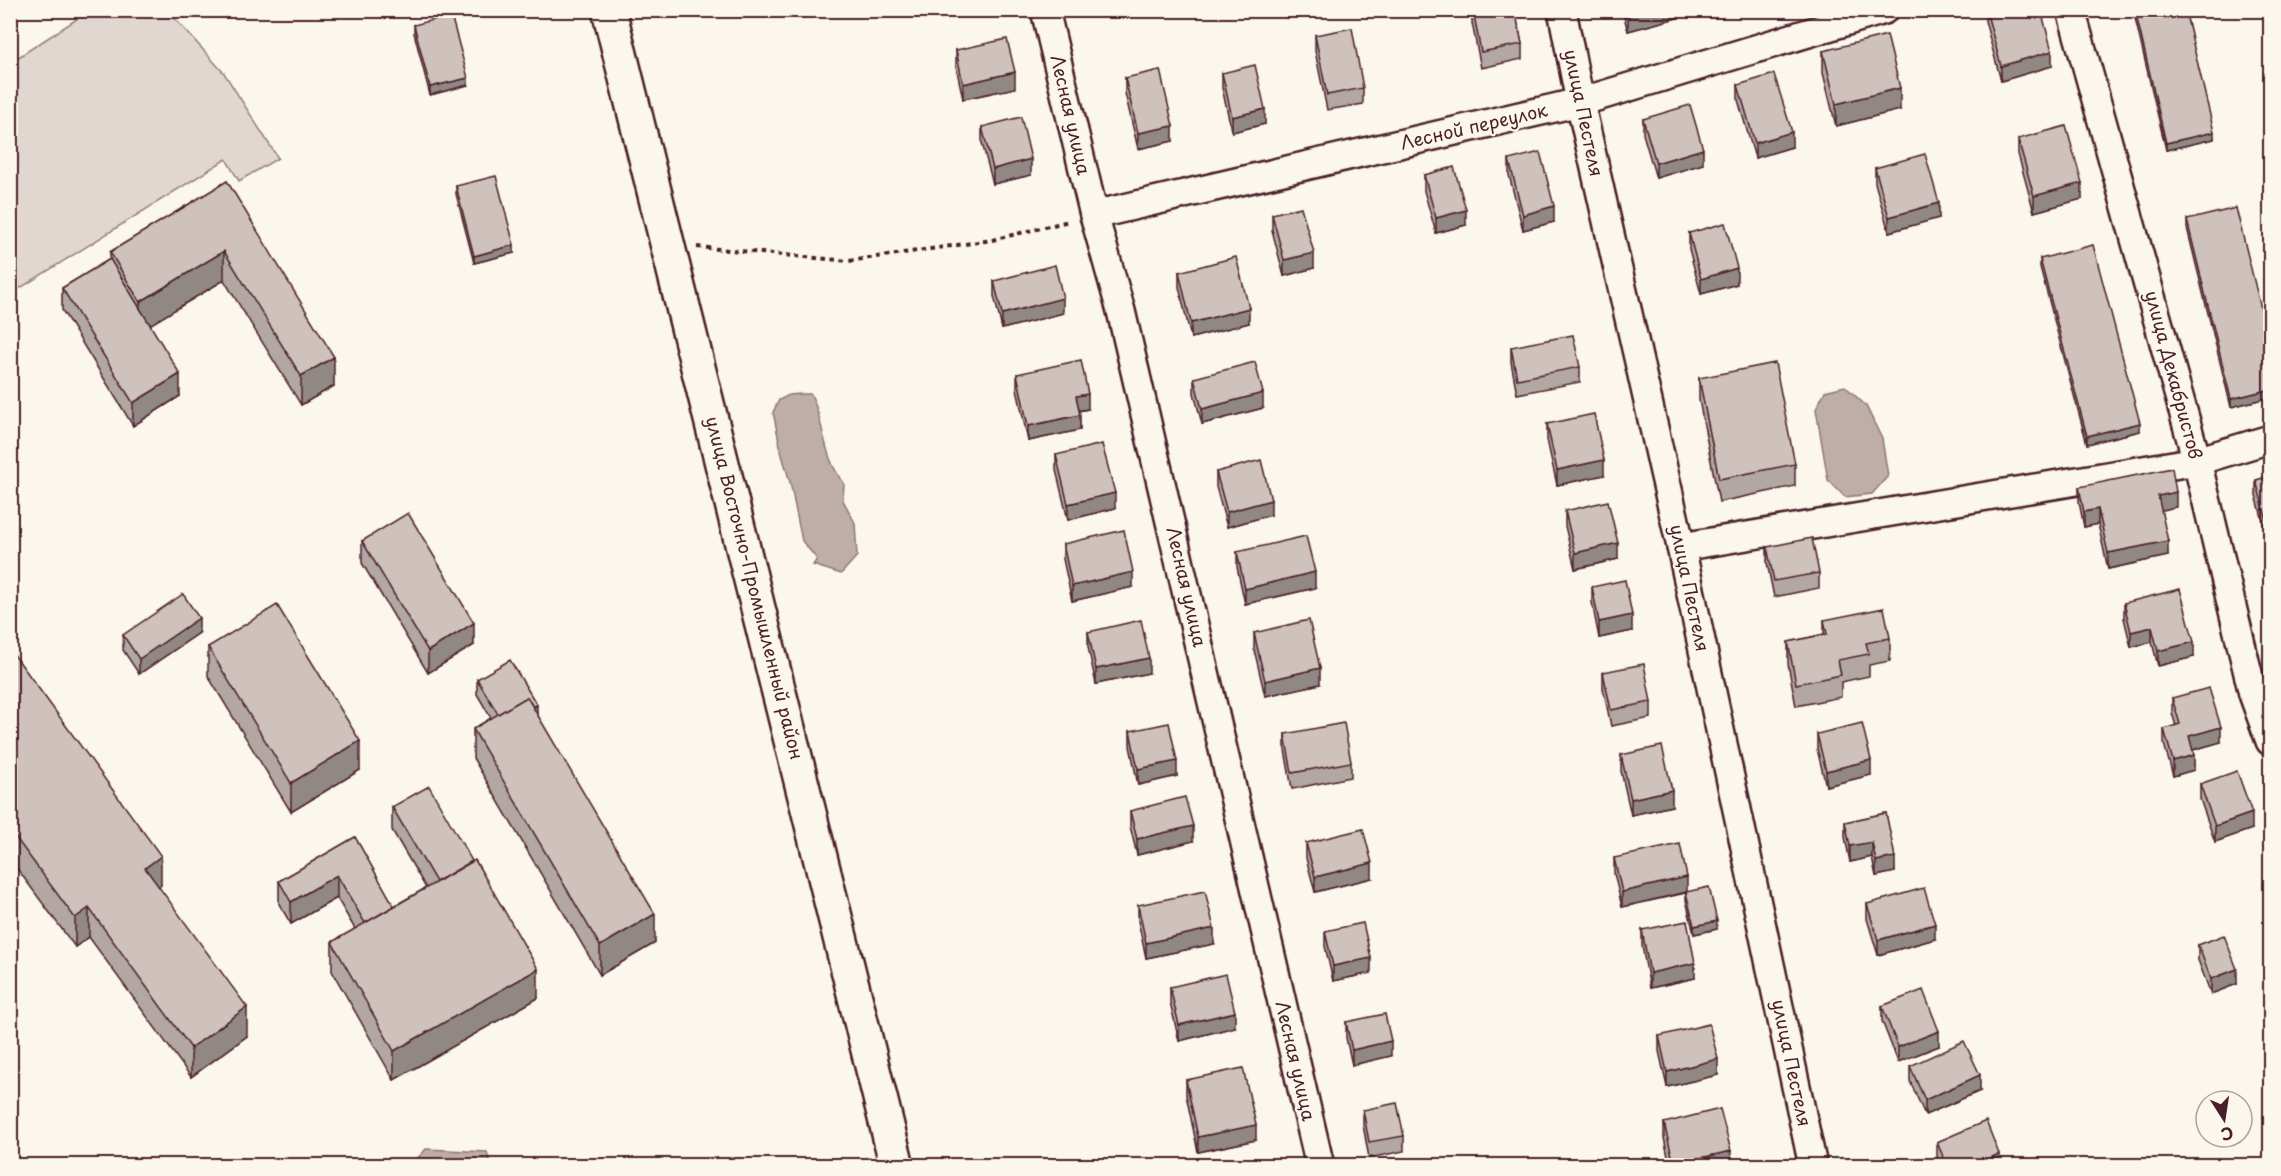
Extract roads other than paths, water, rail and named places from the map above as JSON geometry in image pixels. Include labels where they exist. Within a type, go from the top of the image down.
[{"type":"street","name":"улица Восточно-Промышленный район","points":[[609,10],[897,1166]]},
{"type":"street","name":"Лесная улица","points":[[1045,10],[1094,215],[1121,311],[1320,1166]]},
{"type":"street","name":"улица Пестеля","points":[[1562,10],[1580,102],[1681,547],[1813,1166]]},
{"type":"street","name":"Лесной переулок","points":[[1094,215],[1580,102],[1884,10]]},
{"type":"street","name":"улица Декабристов","points":[[2072,10],[2197,460],[2253,694],[2271,741]]},
{"type":"street","points":[[1681,547],[2197,460],[2271,440]]}]
